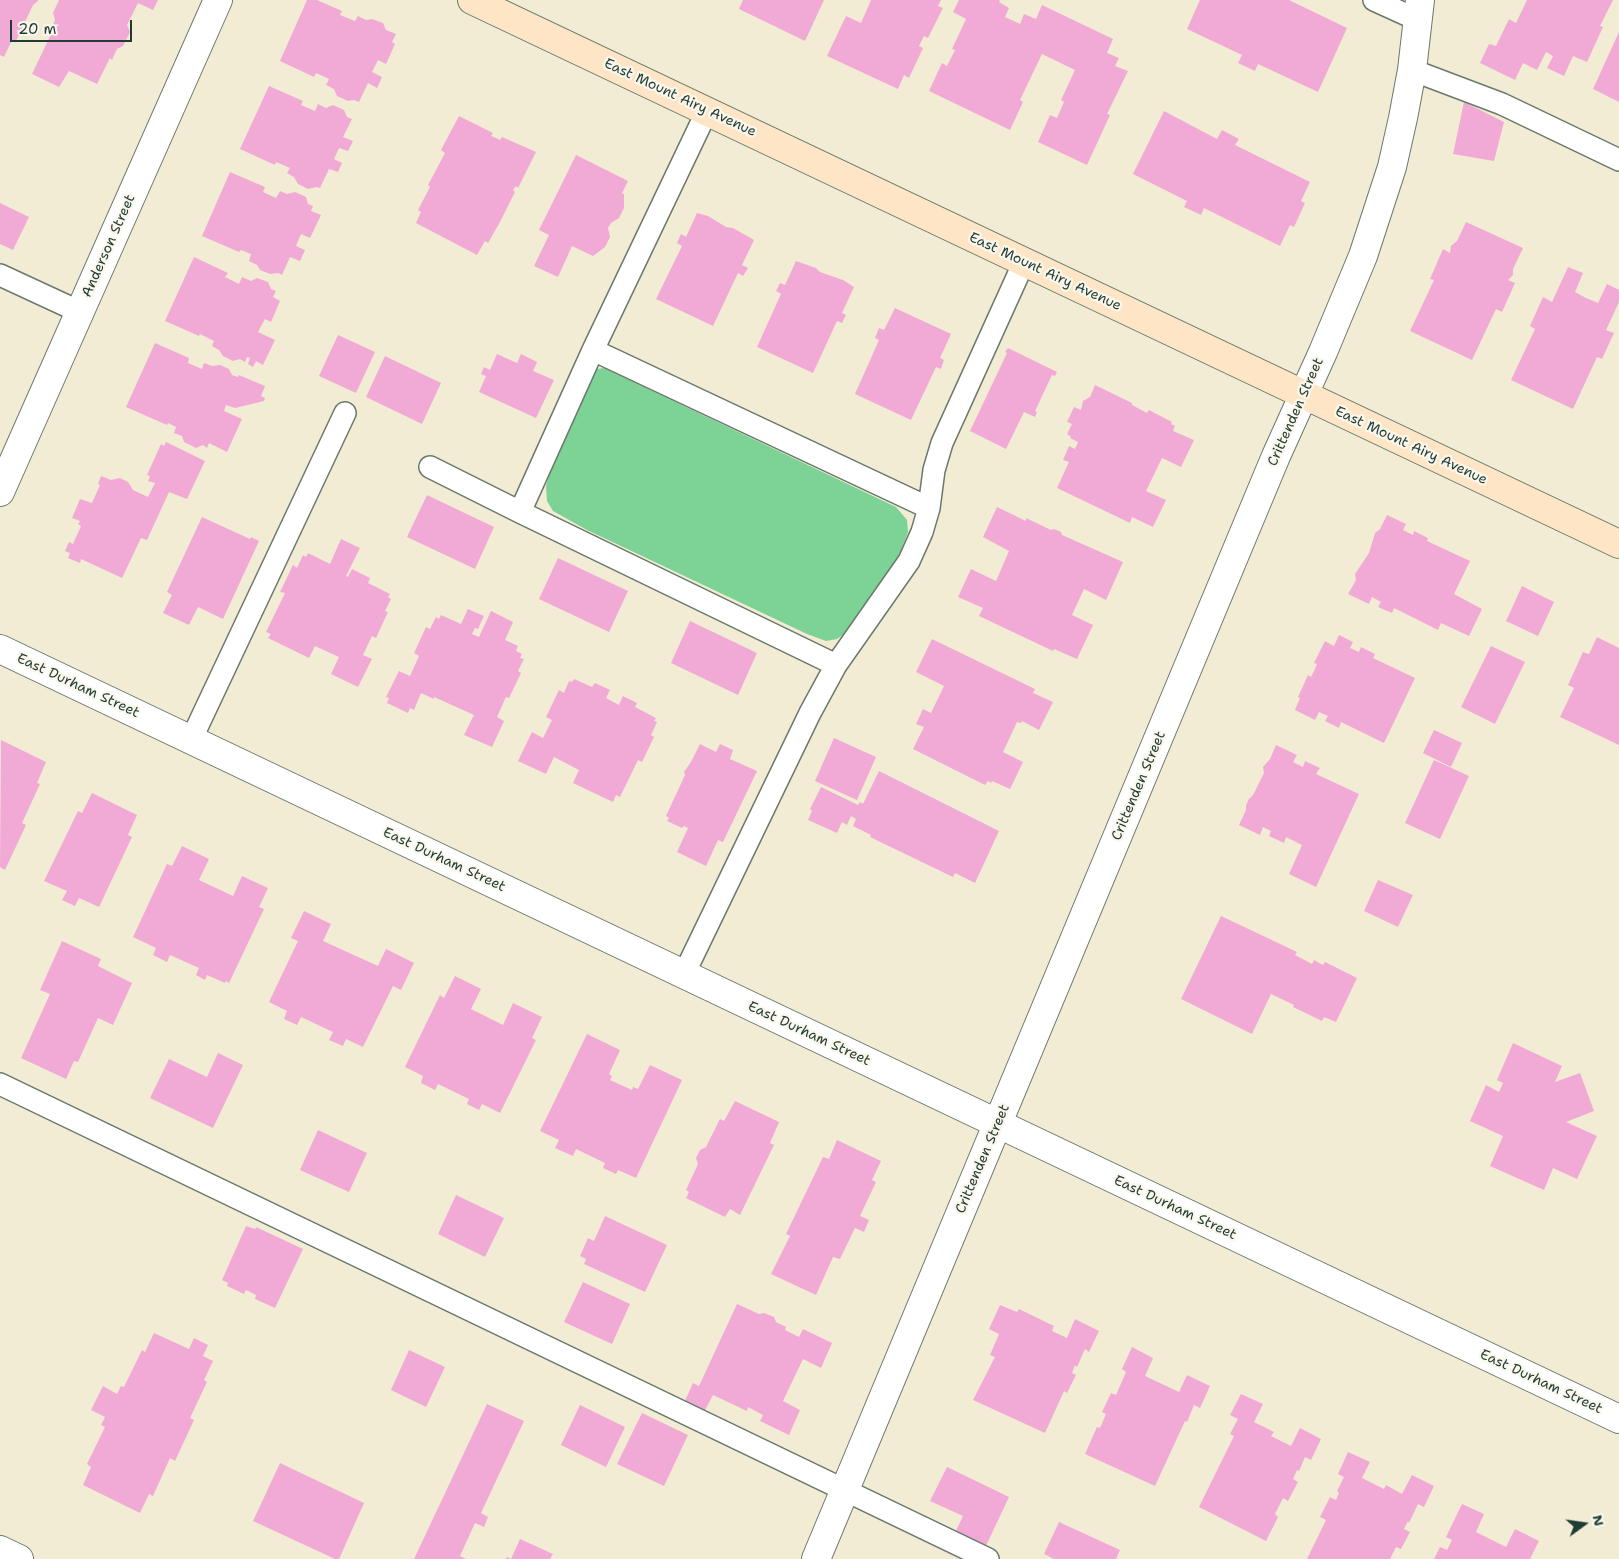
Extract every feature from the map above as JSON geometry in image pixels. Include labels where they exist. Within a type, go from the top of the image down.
[{"type":"main road","name":"East Mount Airy Avenue","points":[[472,0],[1619,544]]},
{"type":"street","name":"Anderson Street","points":[[0,492],[218,0]]},
{"type":"street","name":"Crittenden Street","points":[[816,1559],[1272,465],[1344,304],[1377,215],[1392,167],[1412,70],[1419,10]]},
{"type":"street","name":"East Durham Street","points":[[0,649],[1619,1419]]},
{"type":"street","points":[[0,1550],[19,1559]]},
{"type":"lane","points":[[1374,0],[1419,10]]},
{"type":"lane","points":[[1412,70],[1502,104],[1619,160]]},
{"type":"lane","points":[[520,512],[593,350],[707,111]]},
{"type":"lane","points":[[684,974],[810,713],[836,665],[909,561],[922,532],[929,508],[934,470],[942,443],[1024,262]]},
{"type":"lane","points":[[0,275],[80,312]]},
{"type":"lane","points":[[593,350],[929,508]]},
{"type":"lane","points":[[191,740],[345,413]]},
{"type":"lane","points":[[430,466],[520,512],[836,665]]},
{"type":"lane","points":[[0,1084],[988,1559]]},
{"type":"green space","points":[[604,368],[896,507],[907,520],[908,532],[899,556],[846,633],[837,639],[826,641],[807,634],[587,530],[553,511],[547,501],[546,486],[554,457],[582,396],[597,369]]},
{"type":"building","points":[[0,0],[39,0],[33,5],[16,41],[12,40],[4,57],[0,55]]},
{"type":"building","points":[[59,0],[158,0],[153,10],[138,3],[127,25],[130,32],[123,46],[117,49],[112,60],[110,58],[97,84],[69,71],[59,87],[32,74],[53,30],[51,29],[55,20],[53,13]]},
{"type":"building","points":[[307,0],[317,0],[342,11],[340,15],[355,21],[358,16],[366,20],[372,19],[383,23],[386,30],[396,34],[392,42],[395,44],[386,64],[378,60],[372,72],[382,77],[377,88],[368,83],[359,102],[354,100],[348,101],[337,96],[334,89],[326,85],[329,79],[316,73],[314,77],[280,61]]},
{"type":"building","points":[[743,0],[824,0],[805,41],[739,9]]},
{"type":"building","points":[[871,0],[941,0],[938,6],[943,8],[928,38],[924,36],[919,46],[923,48],[909,78],[904,75],[898,89],[827,56],[846,16],[861,23]]},
{"type":"building","points":[[959,0],[1000,0],[999,2],[1009,8],[1005,17],[1020,24],[1024,14],[1036,19],[1042,5],[1113,39],[1107,53],[1119,58],[1115,66],[1128,71],[1107,114],[1110,115],[1087,165],[1038,142],[1050,115],[1057,118],[1064,102],[1061,100],[1075,70],[1042,54],[1020,100],[1023,102],[1010,130],[929,91],[942,63],[947,66],[955,50],[952,49],[966,19],[953,12]]},
{"type":"building","points":[[1200,0],[1289,0],[1347,28],[1318,92],[1258,64],[1255,71],[1238,63],[1242,55],[1187,29]]},
{"type":"building","points":[[1527,0],[1613,0],[1600,26],[1603,27],[1587,62],[1573,56],[1564,76],[1547,68],[1553,56],[1546,52],[1537,70],[1523,63],[1515,80],[1480,63],[1489,44],[1496,46],[1509,19],[1516,23]]},
{"type":"building","points":[[1619,32],[1619,102],[1593,89]]},
{"type":"building","points":[[269,86],[303,101],[301,105],[315,111],[318,104],[326,108],[333,105],[344,110],[347,117],[352,119],[343,137],[353,141],[348,151],[339,148],[334,159],[342,163],[338,172],[329,169],[320,188],[308,189],[298,184],[294,177],[287,173],[290,168],[276,162],[275,165],[240,149]]},
{"type":"building","points":[[1464,102],[1504,122],[1494,161],[1453,154]]},
{"type":"building","points":[[1164,111],[1217,139],[1222,130],[1239,139],[1235,145],[1310,182],[1301,201],[1305,203],[1294,227],[1290,225],[1280,246],[1204,208],[1201,215],[1184,207],[1187,201],[1133,174]]},
{"type":"building","points":[[459,116],[493,133],[491,136],[500,140],[502,137],[536,152],[518,188],[516,186],[513,190],[515,192],[488,243],[485,241],[477,255],[416,223],[421,212],[418,210],[430,187],[428,185],[445,153],[441,150]]},
{"type":"building","points":[[576,155],[628,181],[622,193],[624,194],[624,208],[619,218],[611,223],[608,228],[610,237],[605,247],[593,256],[572,246],[558,277],[534,266],[549,235],[539,230]]},
{"type":"building","points":[[230,172],[265,187],[263,192],[276,198],[280,191],[287,194],[295,192],[306,197],[308,204],[313,206],[311,211],[321,215],[310,238],[301,234],[296,246],[305,250],[300,261],[290,257],[282,275],[278,273],[270,274],[260,270],[257,265],[249,261],[251,254],[241,250],[239,252],[202,236]]},
{"type":"building","points":[[0,203],[29,217],[13,250],[0,244]]},
{"type":"building","points":[[697,213],[708,216],[754,240],[742,265],[748,268],[743,276],[738,273],[713,326],[656,299],[682,246],[677,243],[681,234],[686,237]]},
{"type":"building","points":[[1466,222],[1523,248],[1513,269],[1513,275],[1508,280],[1515,283],[1502,312],[1496,309],[1472,360],[1410,331],[1434,280],[1430,279],[1443,249],[1450,253],[1451,246],[1457,241]]},
{"type":"building","points":[[194,257],[228,273],[225,277],[239,284],[242,277],[251,281],[257,278],[268,282],[271,289],[276,291],[273,297],[280,301],[271,322],[265,319],[258,332],[275,340],[263,365],[256,361],[253,367],[248,364],[250,358],[247,357],[245,362],[240,359],[233,361],[223,356],[219,350],[212,346],[214,341],[165,321]]},
{"type":"building","points":[[796,261],[843,280],[854,287],[842,313],[846,315],[842,323],[837,321],[813,373],[757,347],[781,294],[776,291],[780,283],[785,285]]},
{"type":"building","points":[[1568,267],[1583,273],[1575,292],[1586,298],[1598,303],[1607,284],[1619,290],[1619,302],[1606,330],[1614,333],[1602,359],[1597,357],[1573,409],[1511,380],[1535,329],[1530,326],[1543,297],[1552,302]]},
{"type":"building","points":[[895,308],[951,334],[940,358],[944,360],[941,369],[936,367],[911,420],[855,394],[879,340],[875,338],[879,328],[884,330]]},
{"type":"building","points":[[338,335],[375,352],[356,393],[319,376]]},
{"type":"building","points":[[155,343],[189,358],[188,363],[202,369],[204,363],[212,366],[220,365],[229,369],[232,375],[238,377],[239,375],[265,386],[261,396],[265,398],[264,401],[235,408],[226,405],[224,411],[242,419],[227,452],[209,443],[207,448],[203,445],[196,448],[184,442],[182,436],[174,433],[176,427],[126,407]]},
{"type":"building","points":[[1008,348],[1057,372],[1055,376],[1052,375],[1035,411],[1037,412],[1035,417],[1024,412],[1006,449],[970,431]]},
{"type":"building","points":[[497,354],[517,363],[521,354],[537,362],[533,371],[554,380],[536,418],[479,392],[486,376],[481,374],[484,367],[490,370]]},
{"type":"building","points":[[385,356],[441,383],[422,424],[366,397]]},
{"type":"building","points":[[1095,385],[1132,403],[1132,405],[1147,413],[1149,410],[1172,422],[1171,424],[1175,426],[1173,431],[1194,440],[1181,467],[1162,458],[1146,491],[1166,500],[1153,527],[1132,517],[1130,523],[1057,488],[1069,462],[1063,460],[1069,446],[1075,449],[1078,442],[1067,434],[1072,424],[1067,422],[1074,407],[1081,410],[1083,401],[1090,397]]},
{"type":"building","points":[[166,442],[205,461],[187,499],[169,492],[147,540],[141,538],[122,578],[81,559],[80,563],[68,558],[70,553],[65,551],[69,542],[73,544],[81,526],[78,524],[80,521],[72,518],[80,499],[92,503],[100,485],[98,484],[101,476],[111,480],[120,478],[128,482],[133,490],[148,497],[155,483],[148,481],[150,476],[147,475],[161,444],[164,446]]},
{"type":"building","points":[[427,495],[494,527],[475,569],[407,537]]},
{"type":"building","points":[[997,507],[1026,521],[1026,518],[1051,530],[1054,529],[1061,532],[1062,535],[1123,562],[1106,600],[1084,589],[1072,615],[1093,625],[1077,659],[1054,649],[1053,651],[979,616],[983,608],[958,597],[971,569],[996,581],[1009,551],[983,537]]},
{"type":"building","points":[[1387,515],[1406,524],[1403,530],[1413,535],[1414,531],[1428,538],[1427,541],[1470,561],[1454,594],[1482,609],[1469,636],[1441,623],[1438,630],[1394,608],[1392,613],[1378,607],[1381,602],[1372,597],[1369,604],[1348,594],[1356,580],[1355,574],[1369,553],[1375,533],[1380,529]]},
{"type":"building","points":[[202,517],[250,539],[251,537],[259,541],[223,619],[198,607],[189,625],[163,613],[172,595],[167,592]]},
{"type":"building","points":[[341,539],[360,548],[346,576],[348,577],[352,569],[370,578],[368,583],[390,594],[388,597],[391,599],[385,611],[388,612],[376,638],[372,636],[363,655],[372,659],[358,687],[331,674],[339,657],[315,646],[309,658],[268,638],[271,634],[266,632],[285,593],[280,592],[293,565],[297,568],[303,555],[306,557],[308,553],[330,564]]},
{"type":"building","points":[[558,558],[628,591],[609,632],[539,599]]},
{"type":"building","points":[[1522,586],[1554,602],[1538,636],[1506,621]]},
{"type":"building","points":[[468,609],[484,616],[478,629],[475,628],[472,634],[479,637],[491,611],[513,622],[505,640],[518,646],[516,651],[522,654],[520,658],[524,659],[518,671],[521,673],[509,698],[506,697],[497,717],[504,721],[492,747],[464,735],[474,715],[434,697],[434,699],[421,693],[414,710],[410,708],[408,713],[387,703],[389,698],[386,697],[399,671],[410,676],[419,656],[414,653],[426,627],[430,629],[436,617],[439,619],[441,615],[461,624]]},
{"type":"building","points":[[690,621],[757,653],[738,695],[671,663]]},
{"type":"building","points":[[1339,635],[1353,642],[1350,648],[1359,652],[1361,647],[1375,654],[1373,658],[1415,678],[1384,743],[1341,722],[1339,728],[1325,721],[1328,716],[1319,712],[1315,720],[1295,710],[1300,698],[1298,697],[1308,675],[1311,677],[1314,671],[1317,664],[1314,663],[1325,641],[1334,646]]},
{"type":"building","points":[[1597,637],[1619,648],[1619,745],[1560,717],[1574,688],[1568,685],[1583,652],[1589,654]]},
{"type":"building","points":[[932,639],[1035,689],[1033,693],[1053,702],[1039,730],[1022,721],[1021,723],[1017,722],[1003,752],[1023,762],[1010,789],[992,781],[991,783],[988,781],[985,785],[913,749],[924,727],[916,724],[923,709],[931,713],[944,686],[916,672]]},
{"type":"building","points":[[1491,646],[1525,662],[1495,724],[1461,707]]},
{"type":"building","points":[[574,679],[592,687],[595,683],[610,690],[606,698],[619,705],[623,696],[637,703],[635,707],[656,718],[654,721],[657,722],[651,735],[654,737],[642,762],[638,760],[620,797],[616,795],[613,802],[573,783],[579,770],[554,757],[546,774],[518,761],[532,732],[543,738],[552,720],[546,717],[559,690],[564,693],[569,681],[572,682]]},
{"type":"building","points":[[1434,730],[1462,743],[1451,767],[1423,753]]},
{"type":"building","points":[[834,738],[876,757],[857,800],[815,781]]},
{"type":"building","points":[[1,740],[46,762],[37,783],[40,784],[22,823],[26,825],[5,870],[0,867]]},
{"type":"building","points":[[700,744],[716,752],[720,744],[733,750],[730,759],[757,771],[723,842],[718,840],[706,866],[677,852],[688,828],[684,826],[682,828],[667,821],[669,818],[666,816],[685,775],[684,772]]},
{"type":"building","points":[[1276,745],[1297,755],[1293,762],[1303,767],[1305,761],[1320,768],[1316,774],[1359,794],[1316,887],[1289,874],[1302,845],[1286,837],[1284,843],[1269,836],[1271,831],[1263,827],[1260,835],[1239,825],[1246,810],[1246,805],[1264,773],[1263,767],[1270,759]]},
{"type":"building","points":[[1434,760],[1469,776],[1440,839],[1405,823]]},
{"type":"building","points":[[879,771],[999,831],[975,883],[955,873],[953,877],[870,837],[871,835],[853,826],[856,819],[851,816],[847,825],[842,822],[837,833],[808,820],[812,811],[810,809],[821,787],[858,805],[860,802],[863,804]]},
{"type":"building","points":[[92,793],[137,815],[128,835],[132,837],[99,907],[79,898],[75,906],[62,900],[67,891],[44,881],[78,811],[82,813]]},
{"type":"building","points":[[182,846],[209,859],[199,880],[233,896],[242,876],[268,888],[259,907],[264,909],[229,983],[207,975],[205,980],[196,975],[199,968],[170,955],[167,962],[153,955],[156,948],[133,937],[167,864],[172,866]]},
{"type":"building","points":[[1378,880],[1413,895],[1398,927],[1364,911]]},
{"type":"building","points":[[304,911],[331,924],[323,941],[378,966],[386,949],[414,963],[401,990],[393,986],[363,1047],[346,1039],[343,1046],[329,1040],[333,1032],[301,1017],[297,1025],[284,1019],[287,1011],[269,1002],[298,941],[291,938]]},
{"type":"building","points":[[1221,916],[1297,952],[1295,955],[1312,964],[1314,960],[1323,965],[1325,962],[1357,978],[1336,1022],[1324,1017],[1322,1021],[1271,994],[1252,1034],[1181,999]]},
{"type":"building","points":[[62,941],[101,959],[98,966],[132,983],[113,1025],[98,1018],[78,1062],[74,1061],[66,1079],[21,1058],[50,994],[40,990]]},
{"type":"building","points":[[455,976],[481,989],[471,1009],[503,1025],[513,1003],[542,1017],[532,1038],[536,1040],[500,1113],[482,1104],[479,1110],[467,1104],[469,1099],[438,1084],[435,1090],[421,1083],[423,1076],[405,1067],[440,995],[444,998]]},
{"type":"building","points":[[587,1034],[620,1050],[609,1074],[612,1076],[610,1080],[632,1090],[633,1087],[638,1089],[650,1065],[682,1080],[636,1178],[618,1170],[616,1174],[603,1168],[605,1163],[576,1149],[573,1156],[555,1148],[559,1140],[540,1131]]},
{"type":"building","points":[[1513,1043],[1562,1066],[1555,1082],[1580,1073],[1594,1111],[1566,1122],[1597,1136],[1577,1179],[1553,1168],[1544,1190],[1490,1166],[1503,1136],[1470,1121],[1486,1085],[1499,1092],[1503,1083],[1497,1080]]},
{"type":"building","points":[[218,1053],[243,1065],[213,1128],[150,1098],[169,1059],[207,1077]]},
{"type":"building","points":[[735,1101],[779,1122],[770,1143],[774,1145],[740,1215],[730,1209],[725,1217],[686,1198],[689,1192],[686,1190],[698,1164],[696,1158],[700,1150],[706,1147],[720,1119],[724,1121]]},
{"type":"building","points":[[318,1130],[367,1153],[349,1192],[300,1170]]},
{"type":"building","points":[[837,1140],[881,1161],[872,1180],[876,1182],[860,1216],[869,1220],[864,1232],[855,1228],[840,1259],[833,1257],[816,1295],[771,1274],[790,1236],[786,1234],[823,1157],[829,1159]]},
{"type":"building","points":[[456,1195],[504,1218],[485,1257],[438,1234]]},
{"type":"building","points":[[605,1216],[667,1245],[645,1292],[584,1264],[586,1259],[580,1256],[588,1238],[594,1241]]},
{"type":"building","points":[[246,1226],[255,1229],[256,1227],[303,1249],[275,1308],[255,1299],[256,1295],[246,1290],[244,1294],[227,1286],[228,1283],[222,1280]]},
{"type":"building","points":[[583,1282],[630,1304],[612,1344],[564,1322]]},
{"type":"building","points":[[737,1304],[759,1314],[764,1313],[774,1317],[776,1322],[786,1327],[785,1330],[799,1337],[803,1329],[832,1343],[821,1368],[803,1359],[783,1401],[800,1410],[789,1435],[760,1421],[763,1415],[748,1407],[747,1411],[713,1395],[704,1412],[684,1403],[693,1383],[699,1386]]},
{"type":"building","points":[[1000,1305],[1017,1312],[1019,1309],[1054,1326],[1052,1331],[1067,1338],[1075,1319],[1099,1331],[1089,1352],[1085,1349],[1077,1367],[1075,1365],[1072,1373],[1076,1375],[1067,1393],[1064,1391],[1045,1433],[973,1400],[995,1357],[990,1355],[999,1334],[989,1329]]},
{"type":"building","points":[[154,1333],[189,1349],[194,1338],[208,1345],[203,1356],[213,1361],[204,1380],[207,1382],[190,1418],[194,1420],[175,1461],[170,1458],[153,1496],[149,1494],[140,1513],[83,1485],[91,1467],[87,1464],[105,1427],[101,1425],[105,1417],[91,1410],[103,1386],[117,1394],[121,1386],[124,1387],[142,1350],[145,1352]]},
{"type":"building","points":[[1132,1347],[1153,1358],[1145,1376],[1179,1392],[1187,1375],[1210,1386],[1200,1408],[1194,1405],[1187,1422],[1185,1421],[1155,1486],[1085,1454],[1097,1427],[1100,1428],[1106,1414],[1102,1412],[1111,1393],[1116,1395],[1126,1372],[1122,1369]]},
{"type":"building","points":[[409,1350],[445,1367],[426,1407],[391,1390]]},
{"type":"building","points":[[1241,1394],[1263,1404],[1254,1422],[1274,1432],[1271,1436],[1291,1446],[1300,1428],[1321,1439],[1311,1460],[1305,1457],[1299,1471],[1297,1470],[1293,1479],[1298,1482],[1288,1501],[1283,1498],[1275,1514],[1278,1517],[1266,1541],[1199,1507],[1234,1436],[1230,1434],[1238,1419],[1230,1415]]},
{"type":"building","points":[[487,1404],[524,1421],[481,1513],[488,1517],[484,1527],[475,1523],[460,1556],[466,1559],[414,1559]]},
{"type":"building","points":[[580,1405],[625,1427],[606,1467],[561,1445]]},
{"type":"building","points":[[642,1413],[688,1435],[664,1486],[617,1464]]},
{"type":"building","points":[[1348,1452],[1370,1462],[1362,1478],[1384,1489],[1386,1485],[1402,1494],[1412,1475],[1434,1486],[1424,1507],[1418,1504],[1404,1529],[1410,1532],[1401,1549],[1396,1547],[1390,1559],[1307,1559],[1326,1520],[1320,1517],[1330,1497],[1336,1500],[1339,1493],[1337,1491],[1344,1477],[1338,1474]]},
{"type":"building","points":[[280,1463],[364,1503],[339,1559],[335,1559],[253,1521]]},
{"type":"building","points":[[947,1467],[1009,1497],[984,1550],[954,1535],[963,1516],[930,1501]]},
{"type":"building","points":[[1462,1504],[1484,1514],[1476,1532],[1506,1547],[1515,1529],[1539,1541],[1530,1559],[1434,1559],[1440,1547],[1447,1550],[1452,1540],[1446,1537]]},
{"type":"building","points":[[1059,1522],[1120,1550],[1116,1559],[1054,1559],[1044,1554]]},
{"type":"building","points":[[520,1539],[553,1554],[550,1559],[511,1559]]}]
